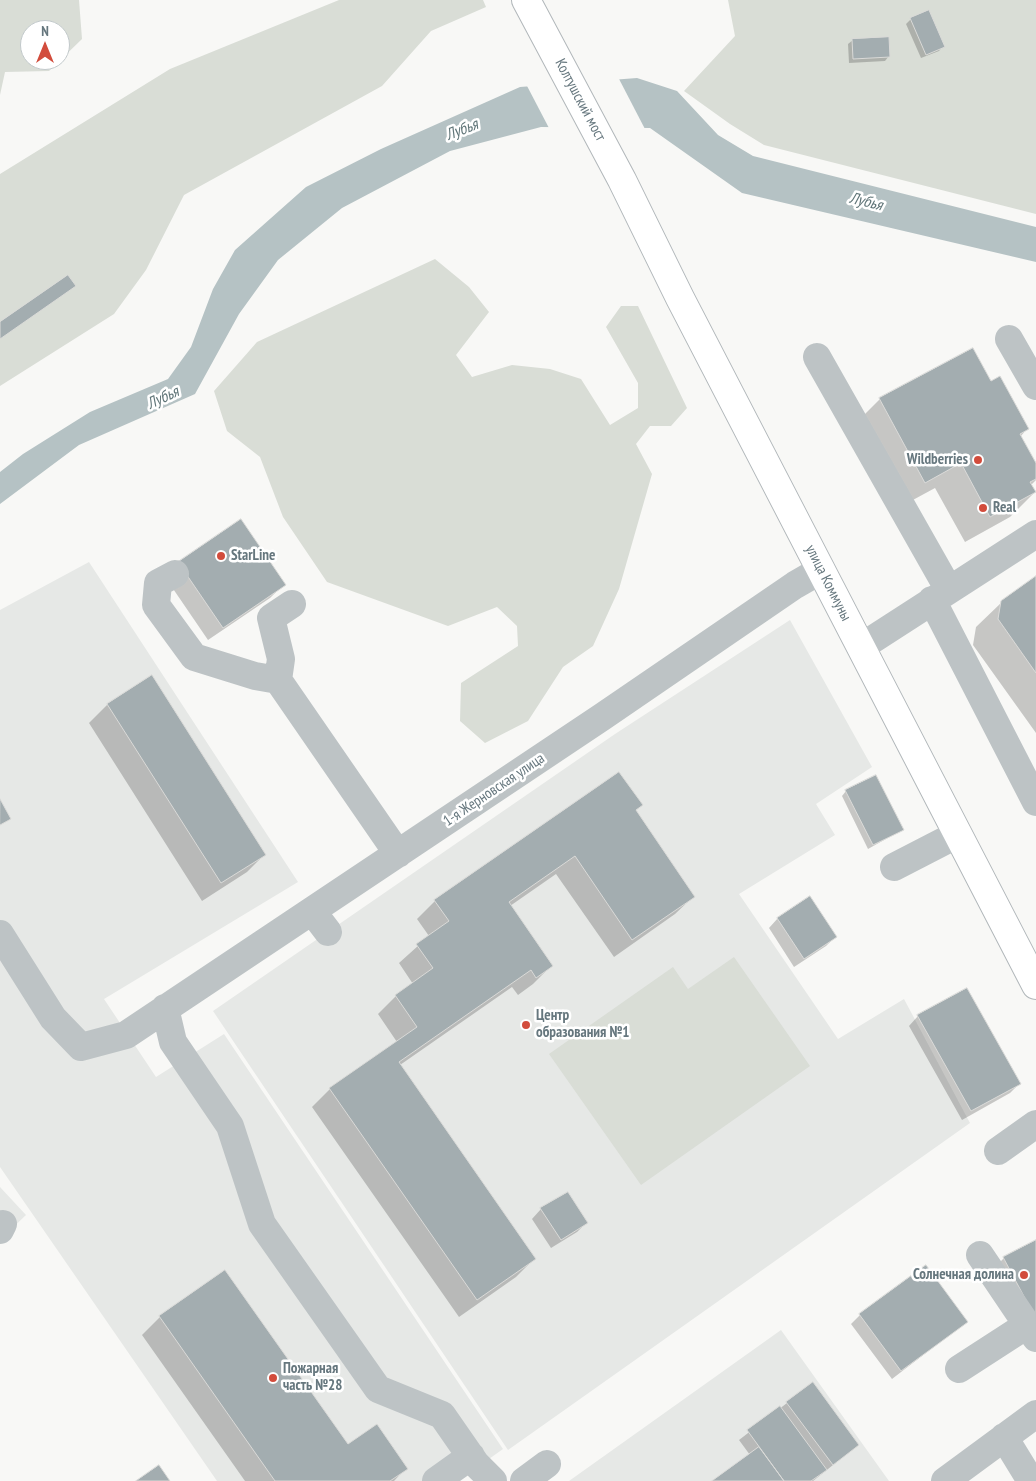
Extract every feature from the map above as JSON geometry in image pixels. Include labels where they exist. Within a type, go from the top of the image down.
[{"type":"main road","name":"Колтушский мост","points":[[532,10],[622,180]]},
{"type":"main road","name":"улица Коммуны","points":[[622,180],[1036,985]]},
{"type":"street","points":[[1009,339],[1036,386]]},
{"type":"street","points":[[817,357],[941,595],[1036,802]]},
{"type":"street","points":[[861,647],[1036,534]]},
{"type":"street","name":"1-я Жерновская улица","points":[[0,934],[53,1018],[81,1047],[126,1034],[165,1008],[320,922],[398,854],[609,725],[795,585],[821,570]]},
{"type":"street","points":[[175,574],[158,583],[156,605],[194,657],[256,676],[278,680]]},
{"type":"street","points":[[292,604],[271,618],[281,659],[278,680],[398,854]]},
{"type":"street","points":[[894,867],[958,834]]},
{"type":"street","points":[[165,1008],[173,1042],[230,1126],[262,1224],[378,1389],[442,1415],[470,1456],[493,1481]]},
{"type":"street","points":[[998,1151],[1036,1124]]},
{"type":"street","points":[[959,1369],[1031,1331],[980,1255]]},
{"type":"street","points":[[945,1481],[1036,1414]]},
{"type":"street","points":[[1004,1437],[1031,1481]]},
{"type":"street","points":[[436,1481],[470,1456]]},
{"type":"street","points":[[524,1481],[547,1464]]},
{"type":"shaded area","points":[[0,0],[79,0],[82,39],[70,51],[70,20],[20,20],[20,70],[50,70],[5,72],[0,95]]},
{"type":"shaded area","points":[[339,0],[483,0],[486,7],[431,31],[382,86],[184,195],[146,270],[114,314],[0,386],[0,174],[170,69]]},
{"type":"shaded area","points":[[728,0],[1036,0],[1036,214],[764,145],[730,124],[684,91],[735,36]]},
{"type":"shaded area","points":[[435,259],[469,287],[489,312],[456,355],[472,377],[512,365],[550,369],[581,379],[610,425],[638,408],[638,383],[606,327],[621,306],[638,306],[687,408],[671,426],[650,426],[636,444],[652,474],[619,589],[593,646],[563,667],[528,721],[485,743],[460,721],[461,683],[518,646],[517,626],[497,607],[448,626],[327,582],[283,517],[260,457],[227,431],[214,391],[257,342]]},
{"type":"shaded area","points":[[89,562],[298,882],[104,999],[156,1077],[224,1034],[503,1449],[458,1481],[217,1481],[0,1167],[0,610]]},
{"type":"shaded area","name":"Центр образования №1","points":[[790,620],[872,767],[816,804],[835,835],[739,894],[838,1039],[904,999],[970,1123],[508,1450],[213,1011],[615,734]]},
{"type":"shaded area","points":[[734,957],[810,1066],[641,1185],[549,1054],[673,967],[688,989]]},
{"type":"shaded area","points":[[0,1187],[26,1215],[0,1240]]},
{"type":"shaded area","points":[[781,1330],[889,1481],[569,1481]]},
{"type":"water","name":"Лубья","points":[[637,78],[677,91],[718,135],[753,156],[1036,227],[1036,262],[742,193],[650,128],[541,127],[450,151],[342,208],[278,260],[239,314],[195,394],[79,445],[0,504],[0,472],[23,454],[90,412],[168,379],[191,347],[213,289],[235,250],[306,187],[381,149],[520,87]]},
{"type":"pier","points":[[618,77],[646,131],[550,130],[526,84]]},
{"type":"building","points":[[929,10],[945,47],[926,55],[910,18]]},
{"type":"building","points":[[889,37],[890,57],[853,59],[852,39]]},
{"type":"building","points":[[68,275],[76,286],[0,339],[0,322]]},
{"type":"building","points":[[973,348],[991,381],[1000,376],[1029,429],[1020,434],[1036,463],[1036,479],[1030,482],[1036,492],[990,517],[961,463],[925,483],[879,398]]},
{"type":"building","points":[[241,519],[286,585],[223,628],[178,562]]},
{"type":"building","points":[[1036,576],[1036,673],[998,619],[1001,601]]},
{"type":"building","points":[[152,675],[266,855],[221,883],[107,704]]},
{"type":"building","points":[[619,772],[643,805],[636,810],[695,897],[632,940],[575,856],[509,902],[553,966],[536,978],[531,970],[399,1062],[536,1259],[477,1300],[329,1088],[417,1027],[395,995],[433,968],[416,944],[449,921],[434,900]]},
{"type":"building","points":[[876,775],[904,830],[873,845],[845,790]]},
{"type":"building","points":[[0,799],[11,819],[0,825]]},
{"type":"building","points":[[810,896],[837,937],[804,959],[777,918]]},
{"type":"building","points":[[967,988],[1021,1084],[971,1111],[917,1015]]},
{"type":"building","points":[[568,1192],[588,1223],[561,1240],[540,1208]]},
{"type":"building","name":"Солнечная долина","points":[[1036,1240],[1036,1319],[1003,1257]]},
{"type":"building","points":[[926,1265],[968,1322],[901,1371],[859,1314]]},
{"type":"building","points":[[225,1270],[348,1444],[377,1424],[408,1469],[390,1481],[275,1481],[159,1316]]},
{"type":"building","points":[[813,1382],[859,1445],[833,1465],[786,1402]]},
{"type":"building","points":[[780,1406],[827,1470],[811,1481],[784,1481],[747,1430]]},
{"type":"building","points":[[759,1447],[784,1481],[712,1481]]},
{"type":"building","points":[[159,1465],[170,1481],[136,1481]]},
{"type":"place","name":"Wildberries","points":[[978,460]]},
{"type":"place","name":"Real","points":[[983,508]]},
{"type":"place","name":"StarLine","points":[[221,556]]},
{"type":"place","name":"Центр образования №1","points":[[526,1025]]},
{"type":"place","name":"Солнечная долина","points":[[1024,1275]]},
{"type":"place","name":"Пожарная часть №28","points":[[273,1378]]}]
